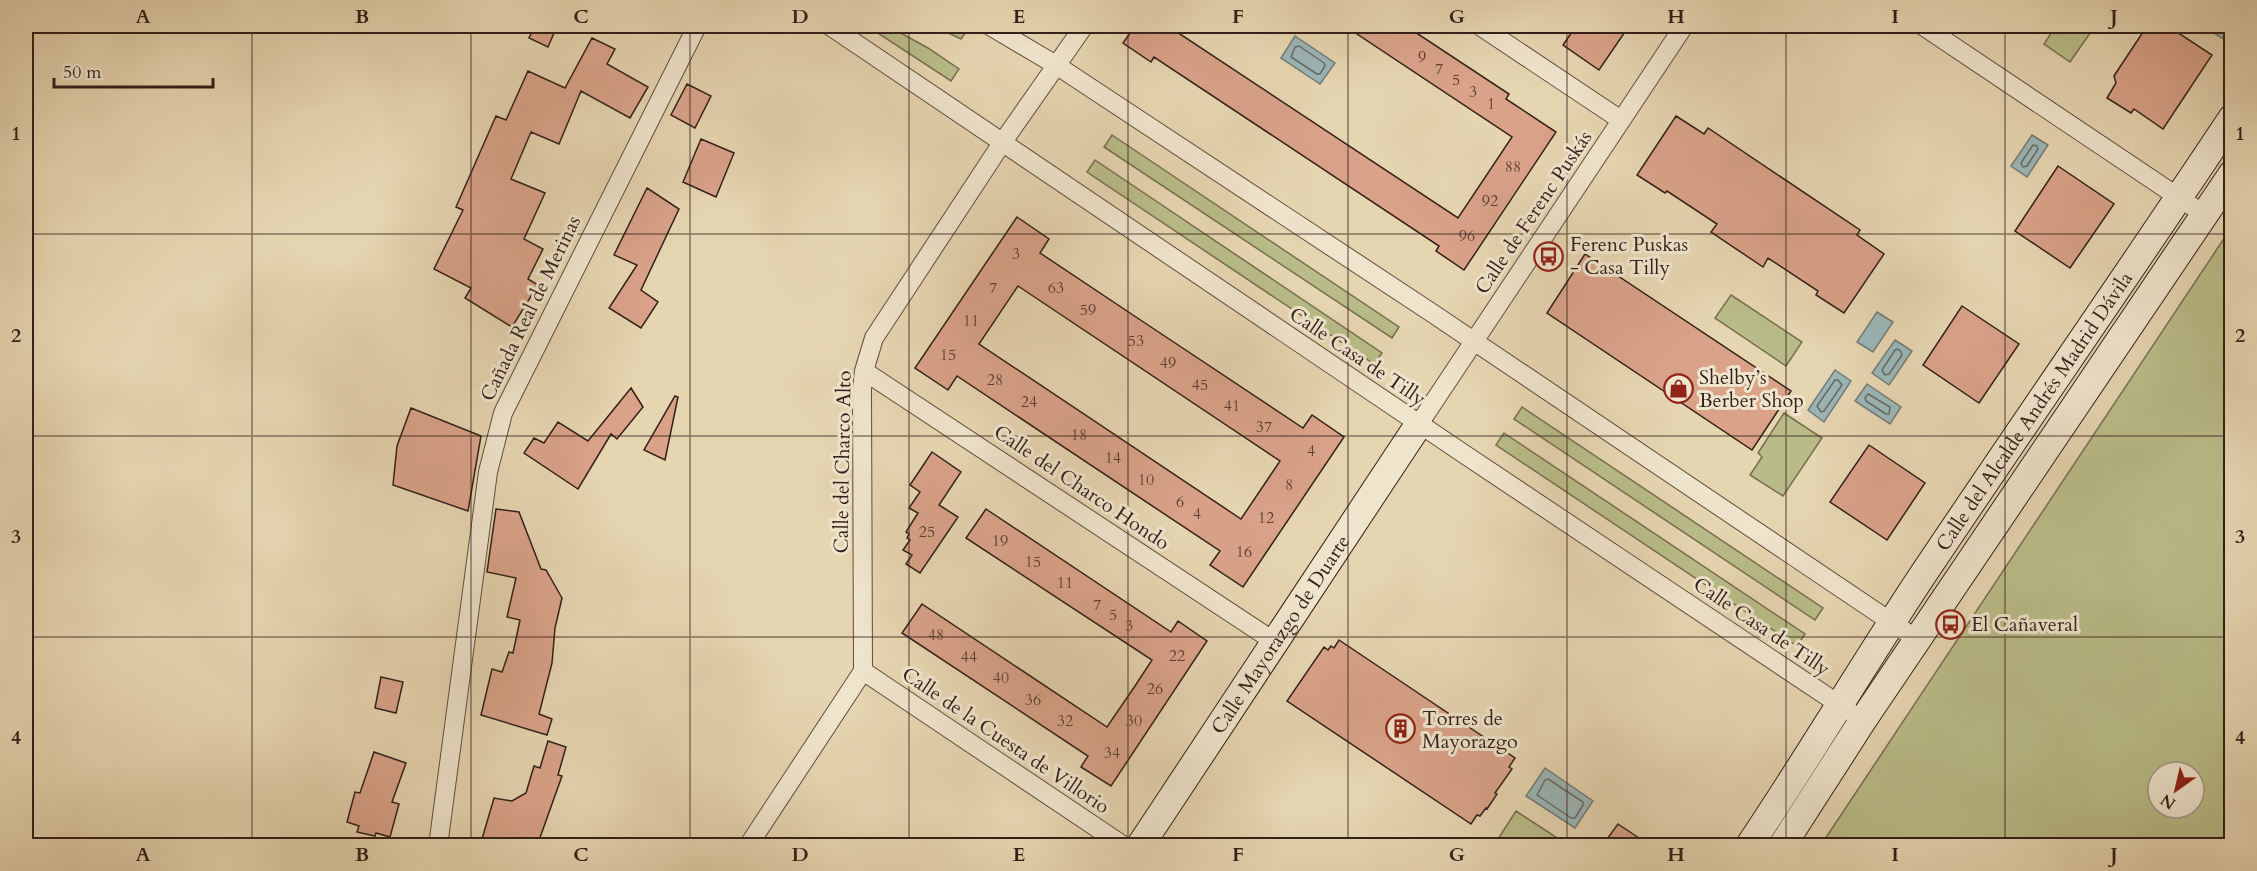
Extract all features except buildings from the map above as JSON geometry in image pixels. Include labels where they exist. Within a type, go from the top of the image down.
[{"type":"main road","name":"Calle del Alcalde Andrés Madrid Dávila","points":[[1749,846],[1806,761],[1839,704],[1892,622],[2232,118]]},
{"type":"main road","name":"Calle del Alcalde Andrés Madrid Dávila","points":[[1782,846],[1863,720],[2232,174]]},
{"type":"main road","name":"Calle Mayorazgo de Duarte","points":[[1140,846],[1419,424]]},
{"type":"street","name":"Cañada Real de Merinas","points":[[438,846],[489,472],[503,413],[697,26]]},
{"type":"street","name":"Calle Casa de Tilly","points":[[830,26],[1419,424],[1863,720]]},
{"type":"street","points":[[990,26],[1056,65],[1475,341],[1918,640]]},
{"type":"street","name":"Calle del Charco Alto","points":[[863,671],[864,371],[868,352],[881,325],[1002,143],[1084,26]]},
{"type":"street","points":[[1480,26],[1621,120]]},
{"type":"street","name":"Calle de Ferenc Puskás","points":[[1419,424],[1684,26]]},
{"type":"street","points":[[1923,26],[2205,215]]},
{"type":"street","name":"Calle del Charco Hondo","points":[[864,371],[1275,642]]},
{"type":"street","points":[[748,846],[863,671]]},
{"type":"street","name":"Calle de la Cuesta de Villorio","points":[[863,671],[1124,846]]},
{"type":"green space","points":[[867,26],[888,26],[928,48],[959,69],[951,81]]},
{"type":"green space","points":[[934,26],[953,26],[965,33],[961,39]]},
{"type":"green space","points":[[2056,26],[2095,26],[2070,62],[2044,44]]},
{"type":"green space","points":[[1112,135],[1399,327],[1392,338],[1104,147]]},
{"type":"green space","points":[[1095,160],[1382,353],[1374,364],[1087,172]]},
{"type":"green space","points":[[2231,228],[2231,845],[1821,845]]},
{"type":"green space","points":[[1731,295],[1802,342],[1786,366],[1715,318]]},
{"type":"green space","points":[[1522,407],[1823,608],[1815,620],[1514,419]]},
{"type":"green space","points":[[1784,413],[1822,438],[1783,496],[1750,475],[1762,457],[1758,453]]},
{"type":"green space","points":[[1504,433],[1805,634],[1797,646],[1496,445]]},
{"type":"green space","points":[[1516,811],[1568,845],[1508,845],[1498,839]]},
{"type":"water","points":[[2203,26],[2231,26],[2231,44]]},
{"type":"water","points":[[1295,36],[1335,63],[1320,84],[1281,58]]},
{"type":"water","points":[[2032,135],[2048,145],[2027,177],[2011,166]]},
{"type":"water","points":[[1877,312],[1893,322],[1873,352],[1857,342]]},
{"type":"water","points":[[1895,340],[1912,351],[1889,385],[1872,373]]},
{"type":"water","points":[[1835,370],[1851,381],[1824,422],[1808,410]]},
{"type":"water","points":[[1867,384],[1901,407],[1890,424],[1855,401]]},
{"type":"water","points":[[1545,768],[1593,801],[1575,828],[1526,796]]},
{"type":"place","name":"Ferenc Puskas - Casa Tilly","points":[[1549,256]]},
{"type":"place","name":"Shelby’s Berber Shop","points":[[1678,388]]},
{"type":"place","name":"El Cañaveral","points":[[1950,624]]},
{"type":"place","name":"Torres de Mayorazgo","points":[[1401,729]]}]
